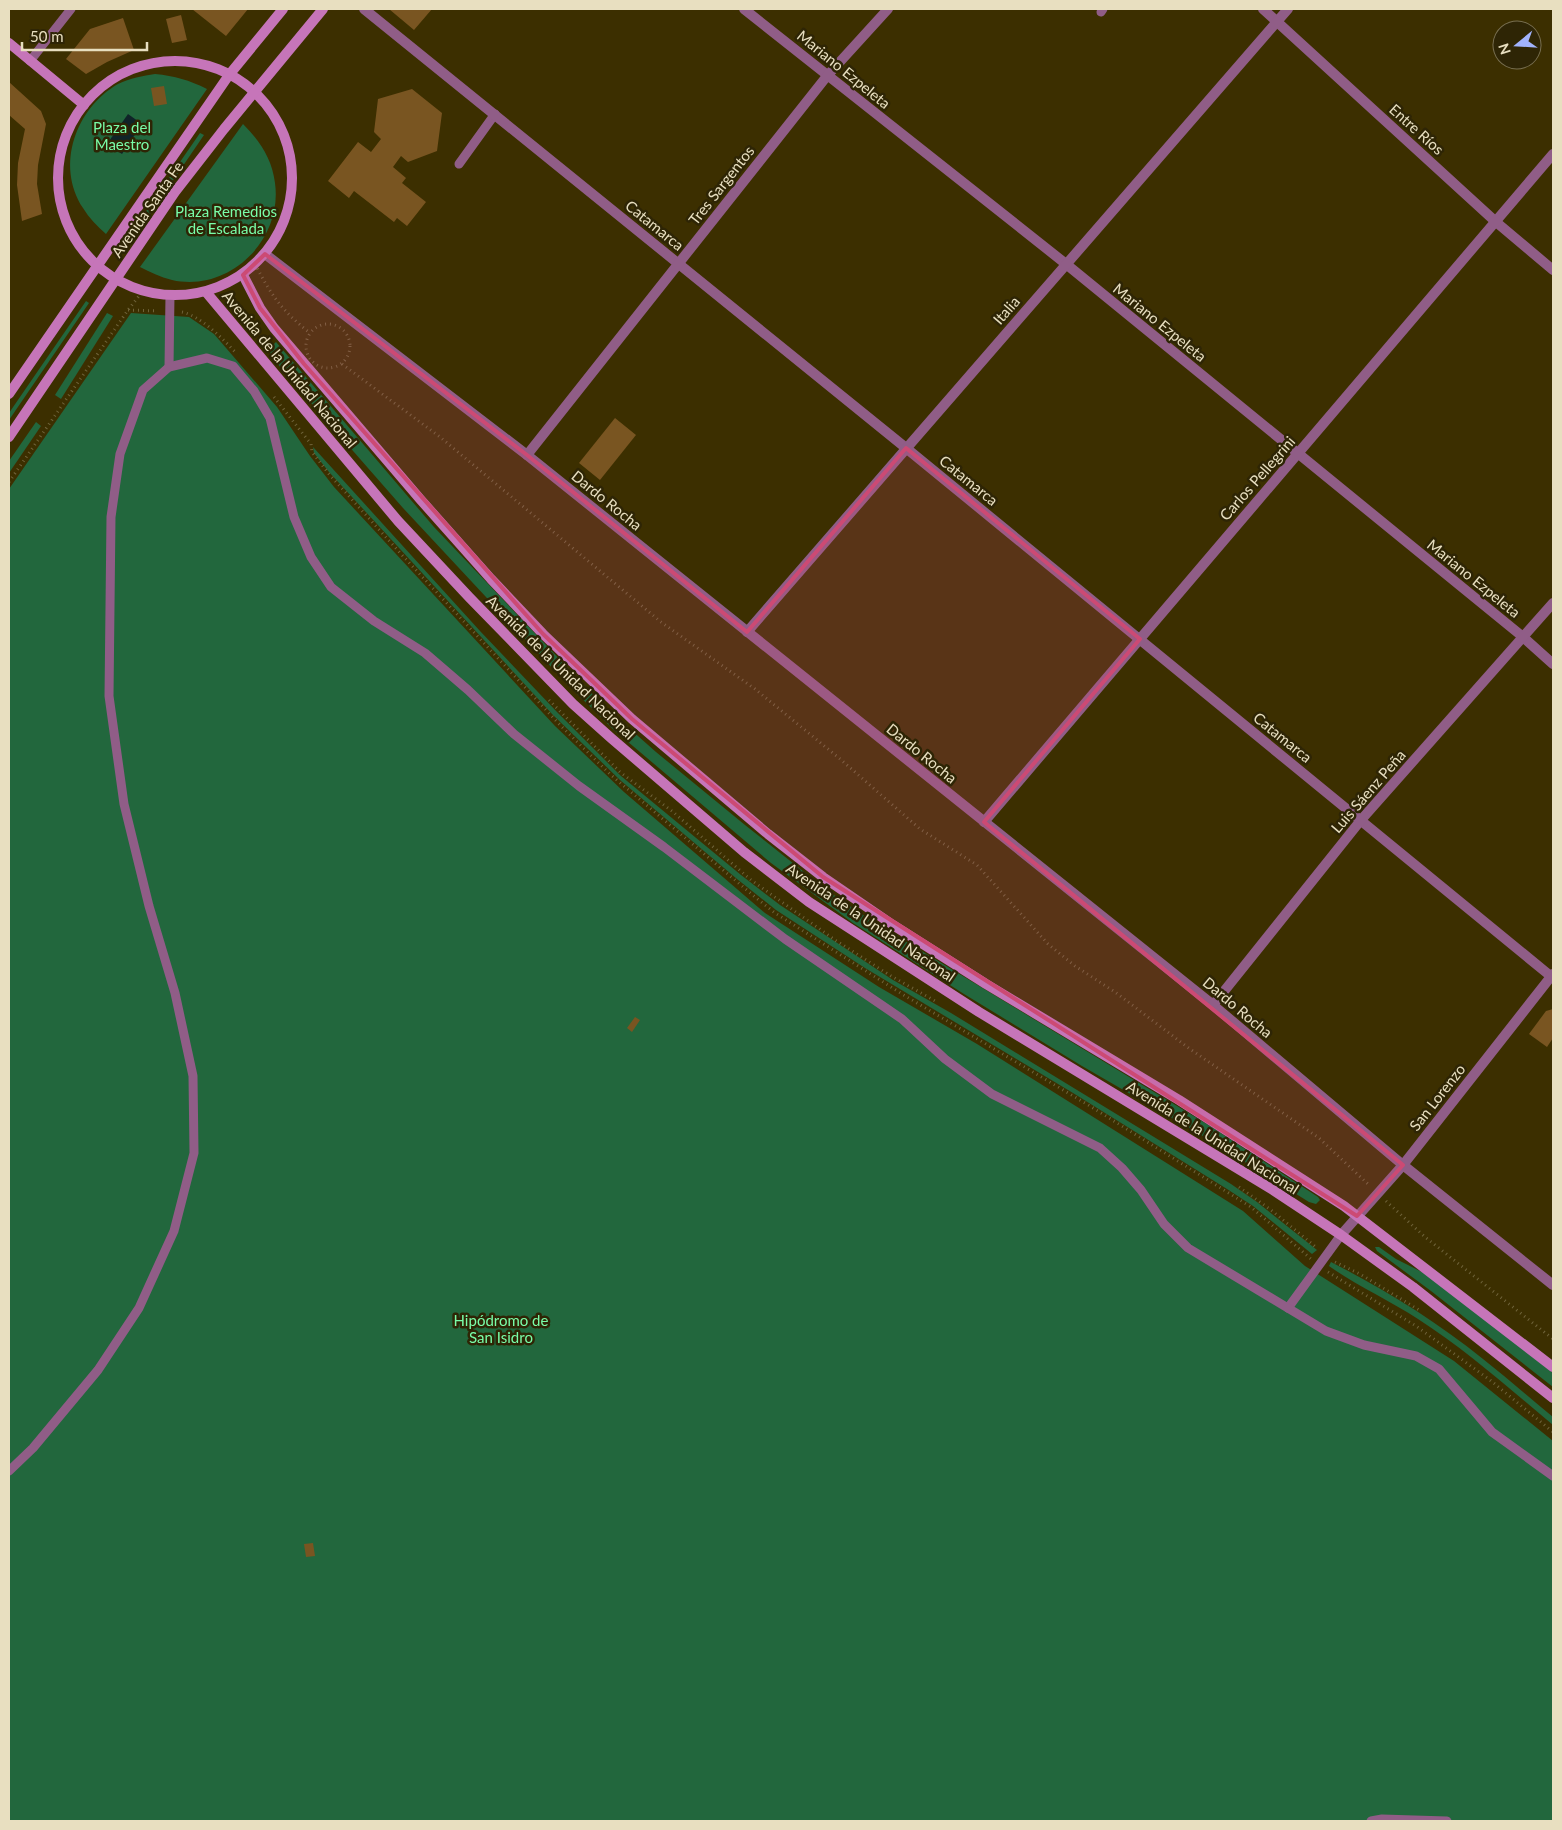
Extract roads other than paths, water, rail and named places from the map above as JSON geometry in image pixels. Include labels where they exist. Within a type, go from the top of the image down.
[{"type":"main road","name":"Avenida Santa Fe","points":[[9,394],[229,75],[283,9]]},
{"type":"main road","name":"Avenida Santa Fe","points":[[9,437],[176,192],[254,92],[323,9]]},
{"type":"main road","points":[[9,43],[84,105]]},
{"type":"main road","points":[[161,62],[190,62],[206,65],[240,81],[254,92],[273,114],[284,134],[290,159],[292,184],[288,209],[279,233],[256,264],[231,282],[206,292],[170,296],[143,291],[115,279],[97,265],[78,243],[69,225],[65,216],[59,188],[60,158],[68,130],[84,105],[99,89],[118,76],[139,67],[161,62]]},
{"type":"main road","name":"Avenida de la Unidad Nacional","points":[[243,274],[260,308],[274,328],[491,579],[593,684],[753,821],[823,877],[893,925],[986,984],[1285,1166],[1357,1216],[1553,1367]]},
{"type":"main road","name":"Avenida de la Unidad Nacional","points":[[206,292],[391,513],[469,597],[573,704],[744,852],[810,902],[979,1012],[1273,1190],[1341,1235],[1413,1287],[1553,1398]]},
{"type":"street","name":"Catamarca","points":[[364,9],[679,263],[1553,976]]},
{"type":"street","name":"Mariano Ezpeleta","points":[[744,9],[1066,264],[1523,637],[1553,664]]},
{"type":"street","name":"Tres Sargentos","points":[[527,455],[827,76],[888,9]]},
{"type":"street","name":"Entre Ríos","points":[[1263,9],[1496,222],[1553,270]]},
{"type":"street","name":"Italia","points":[[747,632],[1288,9]]},
{"type":"street","name":"Carlos Pellegrini","points":[[984,822],[1553,154]]},
{"type":"street","name":"Dardo Rocha","points":[[265,254],[527,455],[1213,1005],[1403,1164],[1553,1285]]},
{"type":"street","name":"Luis Sáenz Peña","points":[[1213,1005],[1361,820],[1553,603]]},
{"type":"street","name":"San Lorenzo","points":[[1341,1235],[1403,1164],[1553,976]]},
{"type":"lane","points":[[30,61],[71,9]]},
{"type":"lane","points":[[459,164],[495,114]]},
{"type":"lane","points":[[169,367],[170,296]]},
{"type":"lane","points":[[9,1471],[34,1448],[98,1370],[139,1308],[174,1231],[194,1153],[193,1076],[176,993],[149,906],[124,804],[110,696],[111,517],[120,454],[143,390],[169,367],[207,358],[233,366],[254,391],[270,418],[294,517],[311,557],[331,586],[374,621],[425,653],[468,690],[514,734],[579,786],[664,847],[785,939],[902,1019],[945,1059],[992,1094],[1100,1148],[1122,1168],[1141,1190],[1164,1224],[1188,1248],[1326,1332],[1364,1345],[1416,1356],[1438,1369],[1492,1432],[1553,1476]]},
{"type":"lane","points":[[1288,1308],[1341,1235]]},
{"type":"lane","points":[[1371,1821],[1382,1819],[1447,1821]]},
{"type":"water","points":[[128,114],[142,124],[122,154],[107,144]]},
{"type":"park label","name":"Plaza del Maestro","points":[[122,136]]},
{"type":"park label","name":"Plaza Remedios de Escalada","points":[[226,220]]},
{"type":"park label","name":"Hipódromo de San Isidro","points":[[501,1328]]}]
